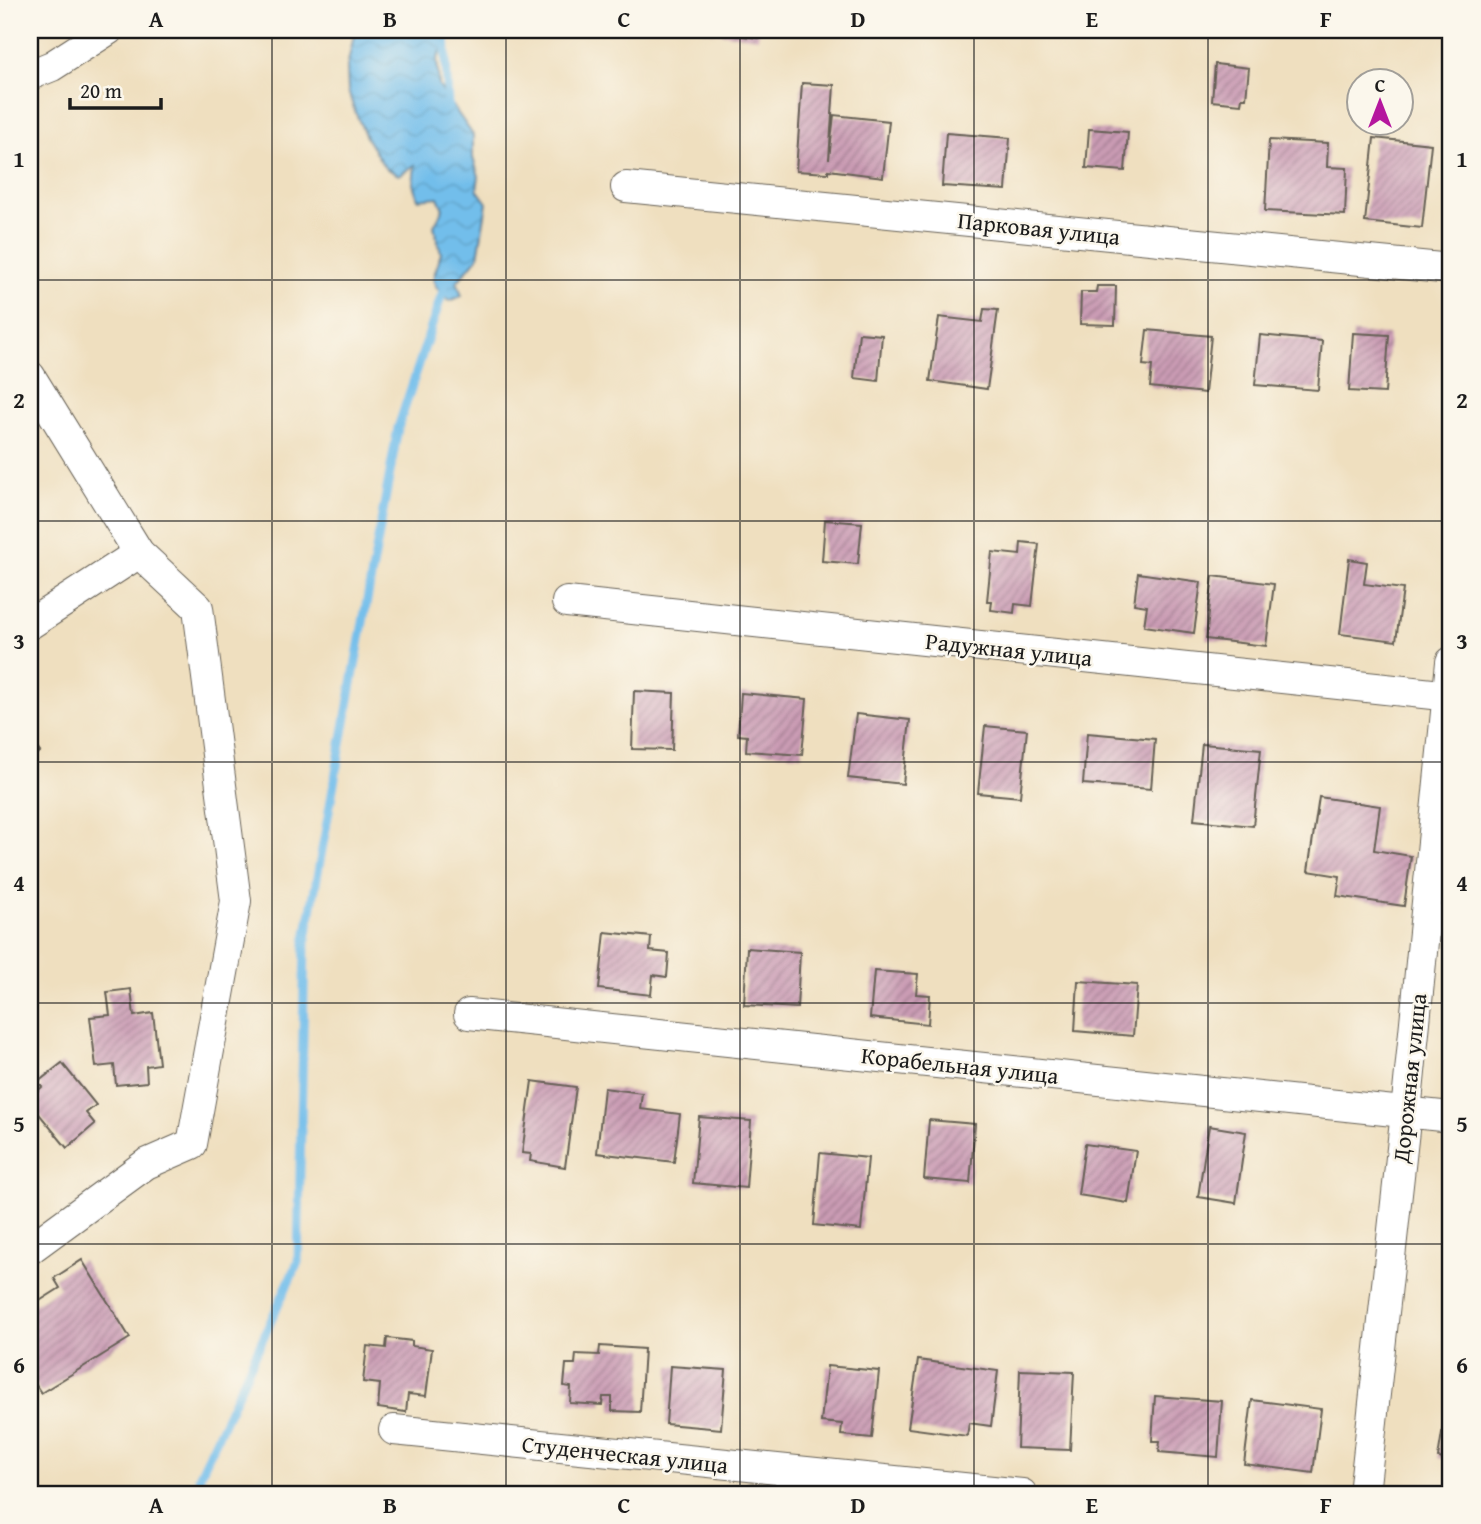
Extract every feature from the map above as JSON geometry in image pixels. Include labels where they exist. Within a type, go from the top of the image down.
[{"type":"street","points":[[30,75],[52,66],[108,30]]},
{"type":"street","name":"Парковая улица","points":[[626,187],[1451,270]]},
{"type":"street","points":[[30,376],[139,553],[198,608],[236,901],[191,1144],[146,1164],[30,1249]]},
{"type":"street","points":[[30,625],[139,553]]},
{"type":"street","name":"Радужная улица","points":[[567,602],[1449,696]]},
{"type":"street","name":"Дорожная улица","points":[[1364,1494],[1451,662]]},
{"type":"street","name":"Корабельная улица","points":[[469,1014],[1451,1116]]},
{"type":"street","name":"Студенческая улица","points":[[394,1430],[1023,1494]]},
{"type":"water","points":[[355,30],[457,30],[446,40],[437,60],[439,86],[473,135],[473,158],[479,176],[477,189],[487,203],[478,257],[457,282],[462,296],[449,301],[436,287],[433,279],[441,253],[434,226],[443,209],[438,197],[418,199],[413,184],[415,165],[399,175],[385,168],[366,137],[354,109],[348,91],[347,67]]},
{"type":"building","points":[[703,30],[759,30],[758,38]]},
{"type":"building","points":[[1215,64],[1249,68],[1246,98],[1242,98],[1241,104],[1212,101]]},
{"type":"building","points":[[802,83],[834,85],[829,159],[834,115],[889,121],[883,177],[828,170],[828,173],[796,171]]},
{"type":"building","points":[[1089,129],[1128,132],[1125,171],[1086,168]]},
{"type":"building","points":[[946,133],[1010,138],[1006,190],[942,186]]},
{"type":"building","points":[[1374,138],[1431,144],[1422,228],[1365,222]]},
{"type":"building","points":[[1269,140],[1328,143],[1327,167],[1347,168],[1345,215],[1265,211]]},
{"type":"building","points":[[1097,286],[1116,286],[1115,325],[1080,324],[1081,292],[1096,292]]},
{"type":"building","points":[[984,309],[998,310],[987,389],[930,381],[939,317],[982,322]]},
{"type":"building","points":[[1147,330],[1211,336],[1205,393],[1150,387],[1152,366],[1143,365]]},
{"type":"building","points":[[859,333],[882,335],[878,381],[854,378]]},
{"type":"building","points":[[1353,333],[1389,335],[1385,393],[1349,391]]},
{"type":"building","points":[[1260,335],[1322,341],[1318,390],[1255,385]]},
{"type":"building","points":[[825,520],[862,523],[858,564],[822,561]]},
{"type":"building","points":[[1021,542],[1039,544],[1032,606],[1015,604],[1014,613],[991,610],[992,601],[987,601],[992,552],[1020,555]]},
{"type":"building","points":[[1349,559],[1367,562],[1364,584],[1403,589],[1396,641],[1340,634]]},
{"type":"building","points":[[1138,573],[1201,582],[1194,633],[1144,626],[1147,606],[1134,604]]},
{"type":"building","points":[[1213,576],[1274,584],[1266,646],[1206,639]]},
{"type":"building","points":[[634,691],[674,693],[672,750],[632,749]]},
{"type":"building","points":[[741,693],[807,699],[802,755],[746,751],[747,736],[738,735]]},
{"type":"building","points":[[856,714],[910,720],[903,784],[848,778]]},
{"type":"building","points":[[985,726],[1027,730],[1020,797],[978,793]]},
{"type":"building","points":[[1087,733],[1155,739],[1151,789],[1083,784]]},
{"type":"building","points":[[30,739],[40,752],[30,759]]},
{"type":"building","points":[[1202,744],[1261,749],[1253,826],[1194,820]]},
{"type":"building","points":[[1319,797],[1380,806],[1374,850],[1411,856],[1404,906],[1337,896],[1340,876],[1308,871]]},
{"type":"building","points":[[605,932],[651,937],[650,951],[669,953],[667,977],[653,975],[651,995],[599,989]]},
{"type":"building","points":[[747,948],[800,952],[797,1008],[744,1005]]},
{"type":"building","points":[[874,971],[918,974],[916,994],[930,995],[928,1024],[870,1018]]},
{"type":"building","points":[[1078,981],[1137,985],[1133,1036],[1075,1031]]},
{"type":"building","points":[[131,989],[134,1016],[153,1013],[159,1064],[146,1066],[147,1082],[116,1085],[114,1065],[96,1067],[90,1017],[110,1015],[107,992]]},
{"type":"building","points":[[62,1063],[96,1105],[86,1113],[95,1124],[67,1148],[30,1103],[30,1098],[42,1087],[38,1082]]},
{"type":"building","points":[[532,1081],[576,1087],[565,1167],[530,1161],[531,1154],[522,1153]]},
{"type":"building","points":[[604,1088],[642,1093],[640,1109],[680,1114],[674,1162],[597,1153]]},
{"type":"building","points":[[699,1117],[751,1121],[746,1188],[693,1183]]},
{"type":"building","points":[[929,1120],[975,1124],[970,1183],[924,1179]]},
{"type":"building","points":[[1209,1126],[1246,1132],[1236,1203],[1198,1197]]},
{"type":"building","points":[[1085,1144],[1136,1151],[1128,1203],[1078,1195]]},
{"type":"building","points":[[820,1153],[868,1158],[861,1230],[814,1225]]},
{"type":"building","points":[[82,1260],[130,1338],[41,1393],[30,1376],[30,1307],[60,1288],[54,1278]]},
{"type":"building","points":[[387,1338],[412,1341],[412,1346],[432,1349],[426,1396],[408,1394],[406,1412],[378,1408],[380,1384],[363,1382],[367,1346],[386,1348]]},
{"type":"building","points":[[600,1346],[644,1349],[640,1412],[612,1411],[612,1397],[603,1397],[602,1405],[570,1403],[571,1387],[564,1386],[566,1364],[575,1364],[576,1354],[599,1355]]},
{"type":"building","points":[[918,1360],[998,1371],[991,1426],[969,1423],[967,1436],[908,1428]]},
{"type":"building","points":[[670,1366],[726,1370],[721,1429],[666,1424]]},
{"type":"building","points":[[827,1366],[879,1371],[872,1438],[841,1435],[842,1424],[821,1422]]},
{"type":"building","points":[[1020,1370],[1074,1372],[1070,1450],[1017,1448]]},
{"type":"building","points":[[1155,1396],[1222,1401],[1218,1457],[1159,1452],[1160,1441],[1152,1441]]},
{"type":"building","points":[[1252,1400],[1321,1409],[1313,1473],[1244,1464]]},
{"type":"building","points":[[1447,1401],[1451,1402],[1451,1460],[1438,1458]]},
{"type":"waterway","points":[[445,30],[448,108]]},
{"type":"waterway","points":[[205,1494],[199,1477],[298,1262],[305,944],[398,428],[445,285]]}]
